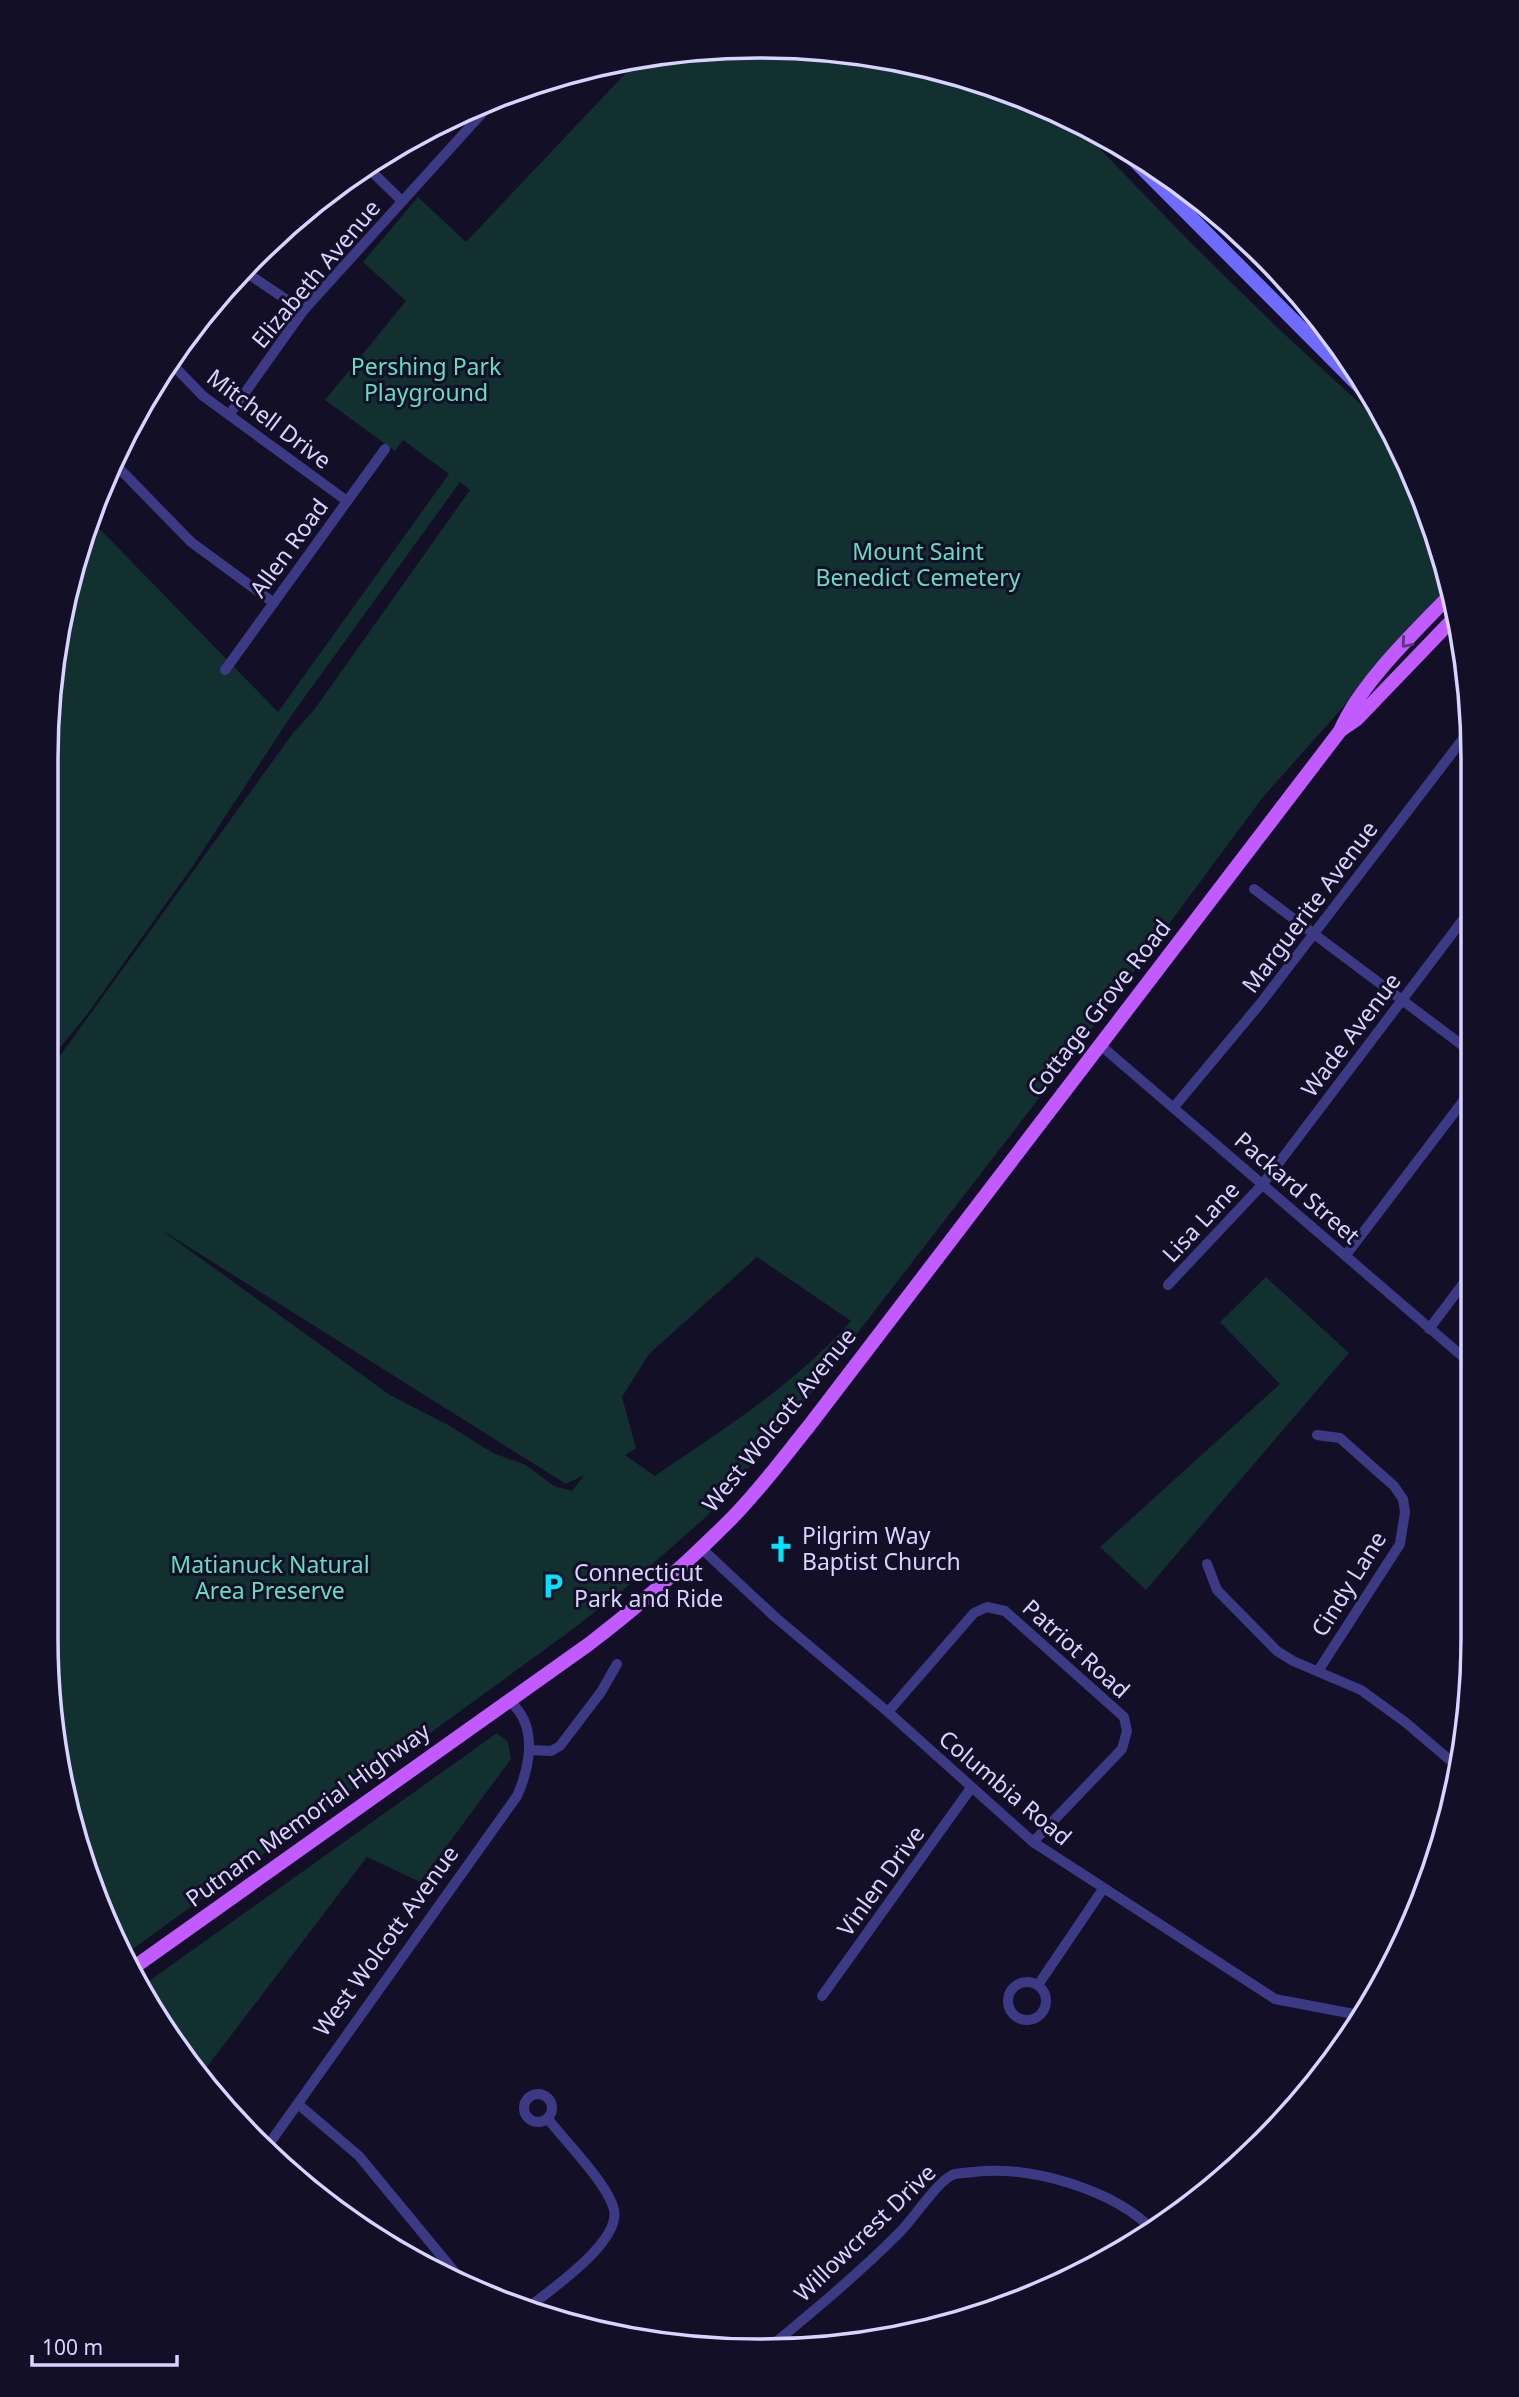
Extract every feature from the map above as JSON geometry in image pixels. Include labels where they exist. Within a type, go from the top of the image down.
[{"type":"main road","points":[[1152,178],[1341,367]]},
{"type":"main road","name":"Cottage Grove Road","points":[[894,1313],[1340,731],[1348,712],[1367,687],[1443,603]]},
{"type":"main road","name":"Cottage Grove Road","points":[[1340,731],[1357,719],[1448,624]]},
{"type":"main road","name":"West Wolcott Avenue","points":[[509,1700],[636,1608],[701,1548],[765,1481],[894,1313]]},
{"type":"main road","name":"Putnam Memorial Highway","points":[[139,1964],[509,1700]]},
{"type":"street","name":"Elizabeth Avenue","points":[[229,415],[303,311],[479,116]]},
{"type":"street","points":[[374,174],[401,201]]},
{"type":"street","points":[[251,276],[303,311]]},
{"type":"street","name":"Mitchell Drive","points":[[177,369],[203,396],[346,502]]},
{"type":"street","name":"Allen Road","points":[[225,670],[385,449]]},
{"type":"street","points":[[121,470],[191,542],[274,603]]},
{"type":"street","name":"Marguerite Avenue","points":[[1174,1107],[1229,1042],[1461,742]]},
{"type":"street","points":[[1254,889],[1461,1043]]},
{"type":"street","name":"Wade Avenue","points":[[1262,1185],[1461,922]]},
{"type":"street","name":"Packard Street","points":[[1099,1044],[1461,1355]]},
{"type":"street","points":[[1346,1255],[1461,1105]]},
{"type":"street","name":"Lisa Lane","points":[[1168,1284],[1262,1185]]},
{"type":"street","points":[[1429,1329],[1461,1287]]},
{"type":"street","name":"Cindy Lane","points":[[1317,1435],[1339,1438],[1349,1446],[1394,1486],[1403,1499],[1405,1512],[1400,1544],[1318,1671]]},
{"type":"street","name":"Columbia Road","points":[[701,1548],[1033,1842],[1275,1999],[1351,2014]]},
{"type":"street","points":[[1207,1564],[1217,1590],[1277,1651],[1293,1661],[1362,1690],[1450,1760]]},
{"type":"street","name":"Patriot Road","points":[[888,1712],[974,1613],[987,1607],[1006,1611],[1124,1717],[1127,1731],[1122,1749],[1033,1842]]},
{"type":"street","points":[[529,1750],[551,1751],[560,1746],[601,1692],[617,1664]]},
{"type":"street","name":"West Wolcott Avenue","points":[[271,2141],[508,1811],[524,1781],[529,1750],[523,1718],[509,1700]]},
{"type":"street","name":"Vinlen Drive","points":[[822,1996],[971,1788]]},
{"type":"street","points":[[1038,1985],[1103,1889]]},
{"type":"street","points":[[1023,1982],[1038,1985],[1046,1998],[1043,2012],[1030,2021],[1016,2018],[1007,2005],[1010,1990],[1023,1982]]},
{"type":"street","points":[[298,2104],[359,2157],[451,2268]]},
{"type":"street","points":[[535,2302],[600,2247],[613,2226],[614,2211],[606,2192],[548,2119]]},
{"type":"street","name":"Willowcrest Drive","points":[[780,2339],[852,2279],[901,2232],[932,2194],[953,2175],[996,2169],[1067,2182],[1112,2199],[1146,2223]]},
{"type":"green space","name":"Mount Saint Benedict Cemetery","points":[[714,59],[805,59],[896,71],[985,95],[1028,111],[1095,144],[1195,247],[1368,411],[1408,491],[1424,534],[1442,597],[1263,797],[1057,1075],[791,1419],[707,1516],[622,1591],[569,1632],[131,1950],[111,1906],[82,1819],[71,1774],[59,1683],[58,1059],[293,733],[314,710],[470,490],[460,482],[291,716],[192,867],[86,1016],[58,1050],[59,714],[71,623],[98,527],[278,712],[449,474],[403,440],[395,451],[325,400],[406,301],[363,262],[418,197],[466,242],[629,70]],"holes":[[[160,1229],[566,1484],[584,1475],[572,1491],[554,1486],[526,1465],[493,1453],[448,1425],[390,1395]],[[757,1257],[851,1321],[783,1385],[655,1476],[625,1455],[636,1448],[622,1397],[649,1354]]]},
{"type":"green space","points":[[1266,1277],[1349,1353],[1146,1590],[1100,1547],[1280,1384],[1220,1322]]},
{"type":"green space","points":[[497,1733],[508,1742],[511,1759],[420,1882],[367,1857],[206,2068],[148,1981]]},
{"type":"place","name":"Pilgrim Way Baptist Church","points":[[781,1549]]},
{"type":"place","name":"Connecticut Park and Ride","points":[[553,1586]]},
{"type":"park label","name":"Pershing Park Playground","points":[[426,380]]},
{"type":"park label","name":"Matianuck Natural Area Preserve","points":[[270,1578]]}]
